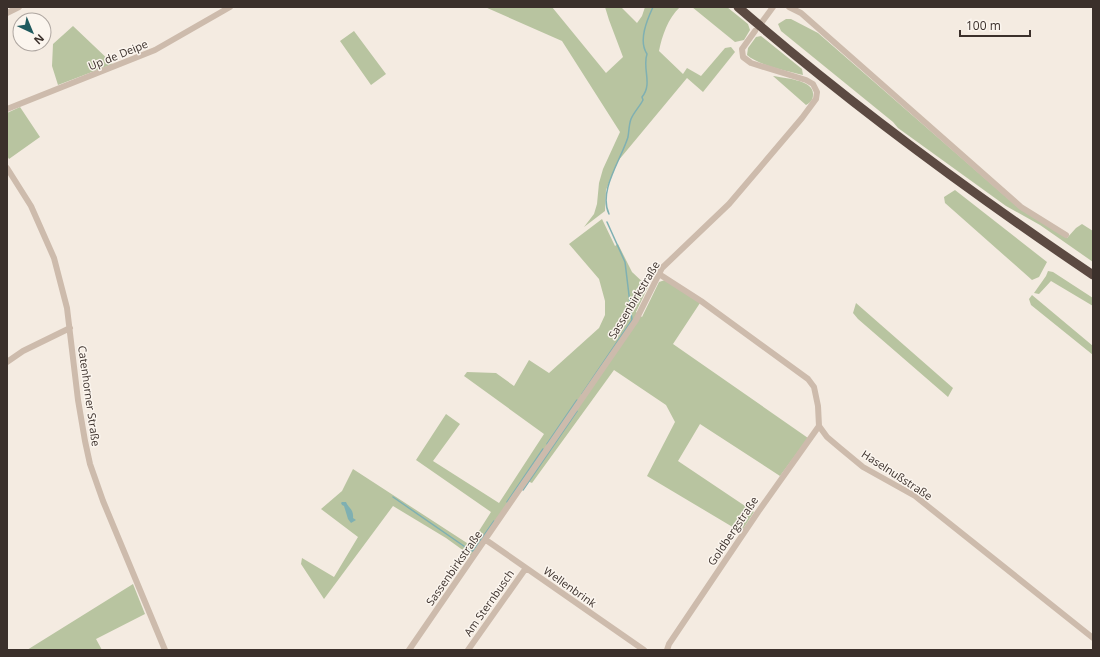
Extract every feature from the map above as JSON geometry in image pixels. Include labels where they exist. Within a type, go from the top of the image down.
[{"type":"highway","points":[[738,7],[772,36],[893,132],[963,184],[1093,275]]},
{"type":"street","name":"Up de Deipe","points":[[7,109],[155,50],[230,7]]},
{"type":"street","points":[[762,22],[773,7]]},
{"type":"street","points":[[789,7],[800,13],[1021,207],[1066,235]]},
{"type":"street","points":[[7,13],[16,8]]},
{"type":"street","name":"Sassenbirkstraße","points":[[409,650],[636,320],[662,268],[729,204],[802,118],[816,99],[817,92],[813,84],[806,80],[752,64],[743,57],[742,49],[747,40],[755,31]]},
{"type":"street","name":"Catenhorner Straße","points":[[7,168],[31,206],[54,258],[70,328],[78,400],[90,464],[103,501],[165,650]]},
{"type":"street","points":[[659,274],[701,300],[808,379],[814,387],[818,406],[819,426]]},
{"type":"street","points":[[7,362],[23,351],[70,328]]},
{"type":"street","name":"Haselnußstraße","points":[[819,426],[827,437],[863,467],[915,496],[1093,638]]},
{"type":"street","name":"Goldbergstraße","points":[[667,650],[669,644],[753,518],[819,426]]},
{"type":"street","name":"Wellenbrink","points":[[486,540],[644,650]]},
{"type":"street","name":"Am Sternbusch","points":[[468,650],[526,568]]},
{"type":"green space","points":[[485,7],[552,7],[606,73],[623,57],[605,7],[621,7],[637,23],[642,16],[645,7],[680,7],[672,16],[666,28],[659,51],[683,74],[687,68],[701,76],[725,48],[731,47],[735,52],[703,92],[687,78],[618,161],[606,190],[605,211],[584,227],[594,214],[603,169],[620,132],[562,41]]},
{"type":"green space","points":[[692,7],[727,7],[748,24],[750,30],[744,40],[735,42]]},
{"type":"green space","points":[[786,19],[791,19],[818,33],[1020,209],[1067,238],[1082,224],[1093,231],[1093,262],[1040,225],[1006,206],[898,128],[893,122],[781,31],[778,24]]},
{"type":"green space","points":[[73,26],[113,64],[58,85],[52,66],[53,44]]},
{"type":"green space","points":[[354,31],[386,74],[371,85],[340,41]]},
{"type":"green space","points":[[761,36],[802,69],[803,75],[766,65],[752,59],[747,55],[748,48],[756,37]]},
{"type":"green space","points":[[773,76],[791,79],[809,86],[812,90],[812,100],[806,105]]},
{"type":"green space","points":[[20,107],[40,137],[9,159],[7,156],[7,113]]},
{"type":"green space","points":[[955,190],[1047,262],[1039,277],[1032,280],[945,203],[944,197]]},
{"type":"green space","points":[[602,219],[615,246],[618,244],[632,272],[648,287],[636,312],[642,317],[659,282],[665,280],[700,303],[673,344],[808,438],[780,476],[700,424],[678,461],[754,512],[741,532],[647,476],[675,422],[666,405],[614,370],[532,483],[523,479],[484,539],[471,556],[446,538],[393,506],[324,599],[301,564],[302,558],[334,577],[358,537],[321,509],[342,491],[353,469],[470,545],[491,512],[416,460],[446,414],[460,424],[433,461],[499,503],[544,434],[464,376],[467,372],[496,373],[514,386],[529,360],[549,373],[599,328],[605,315],[605,301],[599,279],[569,244]]},
{"type":"green space","points":[[1048,271],[1053,272],[1093,298],[1093,306],[1051,281],[1039,294],[1034,293]]},
{"type":"green space","points":[[1032,295],[1093,346],[1093,355],[1031,305],[1029,299]]},
{"type":"green space","points":[[856,303],[953,388],[948,397],[858,319],[853,313]]},
{"type":"green space","points":[[133,584],[145,614],[96,639],[102,650],[27,650]]},
{"type":"water","points":[[346,502],[352,511],[353,518],[356,520],[351,523],[348,519],[344,506],[341,503]]},
{"type":"waterway","points":[[609,214],[606,205],[608,186],[625,146],[631,119],[643,100],[642,97],[647,87],[647,54],[644,49],[643,37],[644,30],[653,7]]},
{"type":"waterway","points":[[582,394],[632,320],[625,262],[607,222]]},
{"type":"waterway","points":[[547,444],[577,400]]},
{"type":"waterway","points":[[523,490],[577,411]]},
{"type":"waterway","points":[[507,502],[543,449]]},
{"type":"waterway","points":[[393,497],[471,551],[473,551],[494,521]]}]
